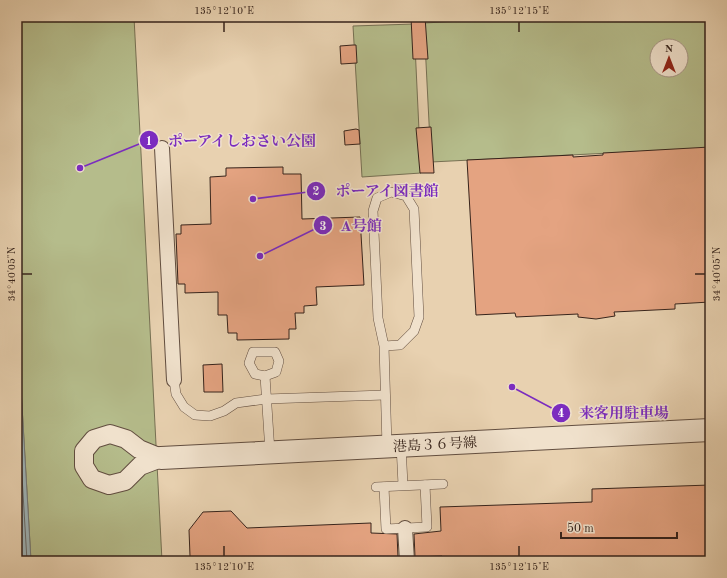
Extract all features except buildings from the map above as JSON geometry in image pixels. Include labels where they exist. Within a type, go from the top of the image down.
[{"type":"street","points":[[162,148],[174,380]]},
{"type":"street","name":"港島３６号線","points":[[161,458],[710,430]]},
{"type":"street","points":[[406,528],[407,561]]},
{"type":"lane","points":[[384,346],[400,345],[414,331],[419,317],[414,209],[406,196],[391,192],[377,198],[373,210],[378,318],[384,346],[385,395],[403,485]]},
{"type":"lane","points":[[265,376],[270,452]]},
{"type":"lane","points":[[174,380],[176,394],[184,407],[195,415],[210,416],[236,403],[266,400],[385,395]]},
{"type":"lane","points":[[425,485],[427,527],[386,529],[380,487],[443,484]]},
{"type":"green space","points":[[17,17],[134,17],[162,561],[31,561],[17,320]]},
{"type":"green space","points":[[537,17],[710,17],[710,148],[431,162],[424,23]]},
{"type":"green space","points":[[414,24],[421,173],[362,177],[353,26]]},
{"type":"water","points":[[17,320],[31,561],[17,561]]},
{"type":"place","name":"ポーアイしおさい公園","points":[[80,168]]},
{"type":"place","name":"ポーアイ図書館","points":[[253,199]]},
{"type":"place","name":"A号館","points":[[260,256]]},
{"type":"place","name":"来客用駐車場","points":[[512,387]]}]
